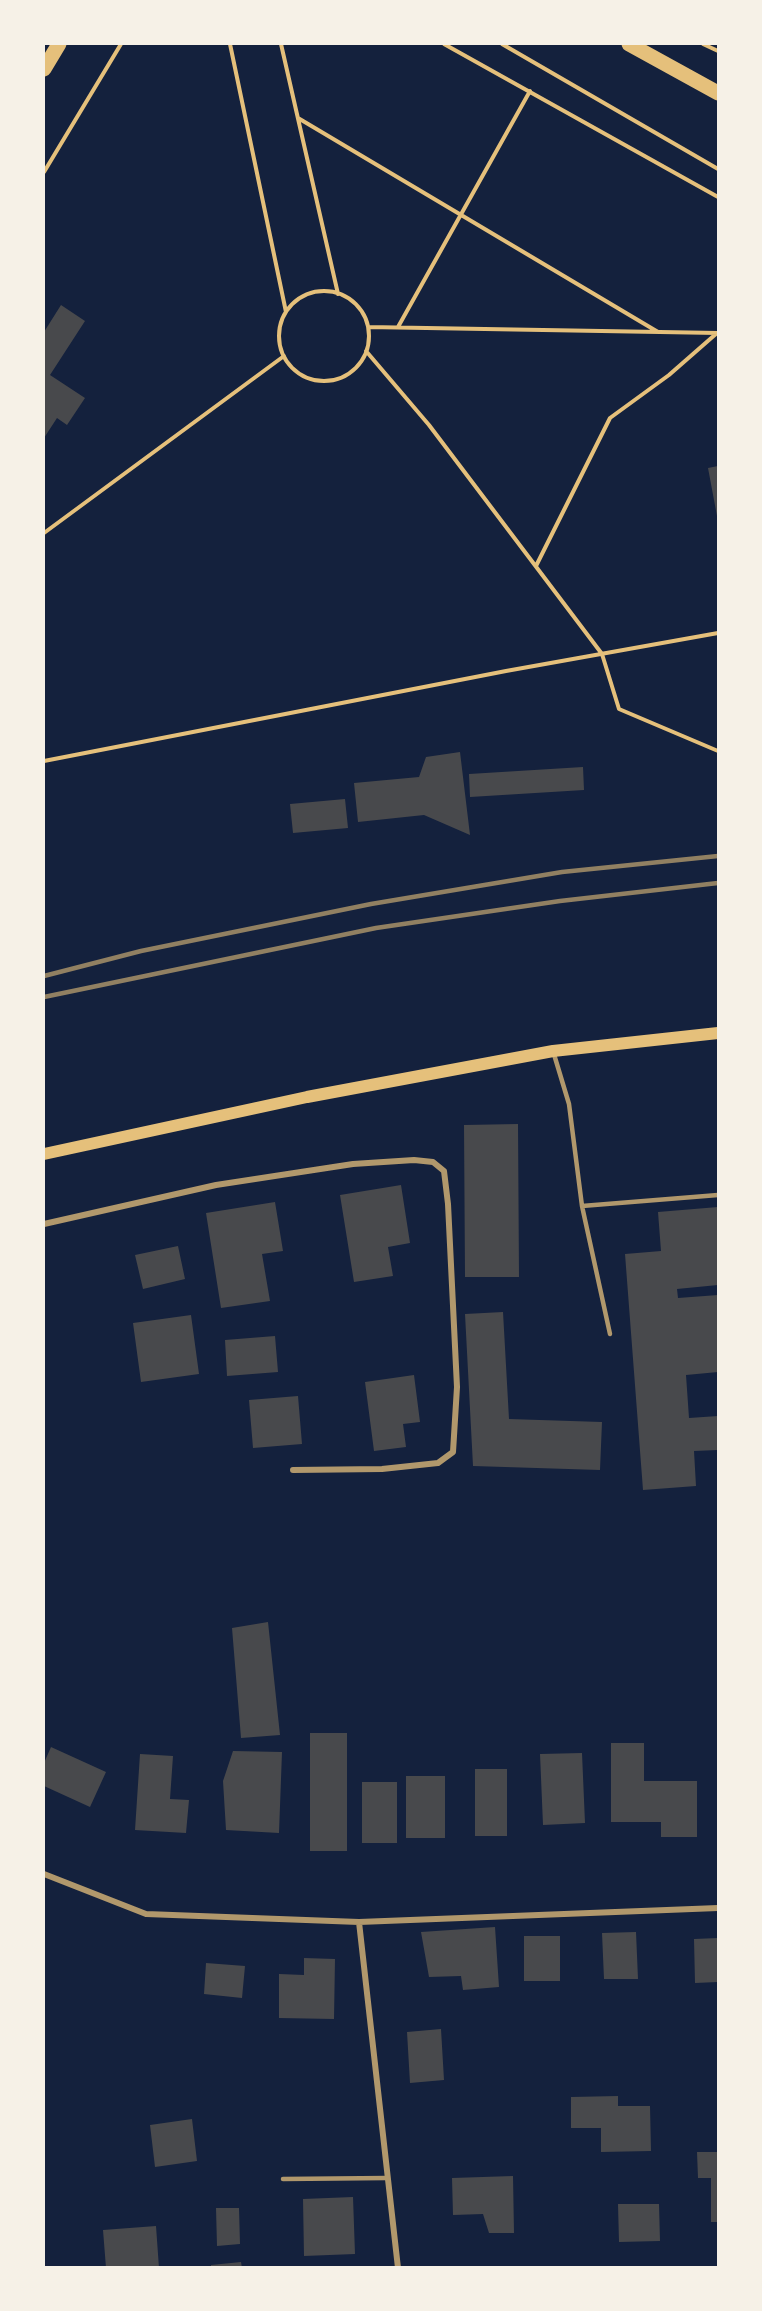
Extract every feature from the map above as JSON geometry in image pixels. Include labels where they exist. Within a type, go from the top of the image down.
[{"type":"main road","points":[[44,69],[59,44]]},
{"type":"main road","points":[[629,44],[718,93]]},
{"type":"main road","points":[[44,1154],[307,1097],[553,1051],[718,1033]]},
{"type":"street","points":[[44,1224],[216,1185],[353,1164],[414,1160],[433,1162],[444,1171],[448,1204],[456,1377],[456,1435],[453,1452],[438,1464],[382,1469],[293,1470]]},
{"type":"street","points":[[44,1874],[146,1914],[359,1922],[718,1908]]},
{"type":"street","points":[[359,1922],[398,2268]]},
{"type":"lane","points":[[553,1051],[569,1104],[582,1206],[610,1334]]},
{"type":"lane","points":[[582,1206],[718,1195]]},
{"type":"lane","points":[[283,2179],[387,2178]]},
{"type":"path","points":[[44,172],[121,44]]},
{"type":"path","points":[[230,44],[286,312],[279,334],[284,356],[301,374],[326,381],[351,372],[366,351],[368,327],[358,306],[338,294],[321,291],[305,296],[286,312]]},
{"type":"path","points":[[281,44],[338,294]]},
{"type":"path","points":[[444,44],[718,197]]},
{"type":"path","points":[[502,44],[718,169]]},
{"type":"path","points":[[703,44],[718,51]]},
{"type":"path","points":[[398,327],[530,91]]},
{"type":"path","points":[[298,118],[658,332]]},
{"type":"path","points":[[368,327],[718,333]]},
{"type":"path","points":[[536,566],[610,418],[669,375],[718,333]]},
{"type":"path","points":[[366,351],[429,425],[602,654],[619,709],[718,751]]},
{"type":"path","points":[[44,533],[284,356]]},
{"type":"path","points":[[44,761],[718,633]]},
{"type":"building","points":[[61,305],[85,321],[50,375],[85,398],[67,425],[57,418],[44,438],[44,332]]},
{"type":"building","points":[[718,466],[718,516],[717,516],[708,468]]},
{"type":"building","points":[[460,752],[470,835],[424,815],[358,822],[354,783],[419,777],[426,757]]},
{"type":"building","points":[[583,767],[584,790],[470,797],[469,774]]},
{"type":"building","points":[[345,799],[348,828],[293,833],[290,804]]},
{"type":"building","points":[[518,1124],[519,1277],[465,1277],[464,1125]]},
{"type":"building","points":[[401,1185],[410,1243],[388,1247],[393,1276],[354,1282],[340,1195]]},
{"type":"building","points":[[275,1202],[283,1251],[262,1254],[270,1301],[221,1308],[206,1213]]},
{"type":"building","points":[[718,1207],[718,1285],[677,1289],[678,1298],[718,1295],[718,1372],[686,1375],[689,1418],[718,1416],[718,1450],[694,1451],[696,1486],[643,1490],[625,1254],[661,1251],[658,1212]]},
{"type":"building","points":[[178,1246],[185,1279],[143,1289],[135,1255]]},
{"type":"building","points":[[503,1312],[509,1419],[602,1422],[600,1470],[473,1466],[465,1314]]},
{"type":"building","points":[[191,1315],[199,1374],[141,1382],[133,1323]]},
{"type":"building","points":[[275,1336],[278,1372],[227,1376],[225,1340]]},
{"type":"building","points":[[414,1375],[420,1422],[403,1424],[406,1447],[374,1451],[365,1382]]},
{"type":"building","points":[[298,1396],[302,1444],[253,1448],[249,1400]]},
{"type":"building","points":[[268,1622],[280,1735],[241,1738],[232,1628]]},
{"type":"building","points":[[310,1733],[347,1733],[347,1851],[310,1851]]},
{"type":"building","points":[[611,1743],[644,1743],[644,1781],[697,1781],[697,1837],[661,1837],[661,1822],[611,1822]]},
{"type":"building","points":[[51,1747],[106,1772],[90,1807],[44,1786],[44,1763]]},
{"type":"building","points":[[233,1751],[282,1752],[279,1833],[226,1830],[223,1781]]},
{"type":"building","points":[[582,1753],[585,1823],[543,1825],[540,1754]]},
{"type":"building","points":[[140,1754],[173,1756],[170,1799],[189,1800],[186,1833],[135,1830]]},
{"type":"building","points":[[475,1769],[507,1769],[507,1836],[475,1836]]},
{"type":"building","points":[[406,1776],[445,1776],[445,1838],[406,1838]]},
{"type":"building","points":[[362,1782],[397,1782],[397,1843],[362,1843]]},
{"type":"building","points":[[495,1927],[499,1987],[463,1990],[461,1976],[429,1977],[421,1932]]},
{"type":"building","points":[[636,1932],[638,1979],[604,1979],[602,1933]]},
{"type":"building","points":[[524,1936],[560,1936],[560,1981],[524,1981]]},
{"type":"building","points":[[718,1938],[718,1982],[695,1983],[694,1939]]},
{"type":"building","points":[[304,1958],[335,1959],[334,2019],[279,2018],[279,1974],[304,1975]]},
{"type":"building","points":[[206,1963],[245,1966],[242,1998],[204,1994]]},
{"type":"building","points":[[441,2029],[444,2080],[410,2083],[407,2032]]},
{"type":"building","points":[[618,2096],[618,2106],[650,2106],[651,2151],[601,2152],[601,2128],[571,2128],[571,2097]]},
{"type":"building","points":[[192,2119],[197,2161],[155,2167],[150,2125]]},
{"type":"building","points":[[697,2152],[718,2152],[718,2222],[711,2222],[711,2178],[698,2178]]},
{"type":"building","points":[[513,2176],[514,2233],[489,2233],[483,2214],[453,2215],[452,2178]]},
{"type":"building","points":[[353,2197],[355,2254],[304,2256],[303,2199]]},
{"type":"building","points":[[618,2204],[659,2204],[660,2241],[619,2242]]},
{"type":"building","points":[[216,2208],[239,2208],[240,2244],[217,2246]]},
{"type":"building","points":[[156,2226],[159,2268],[106,2268],[103,2230]]},
{"type":"building","points":[[241,2262],[242,2268],[211,2268],[211,2265]]},
{"type":"railway","points":[[44,976],[141,951],[371,904],[562,872],[718,856]]},
{"type":"railway","points":[[44,997],[376,928],[560,901],[718,883]]}]
